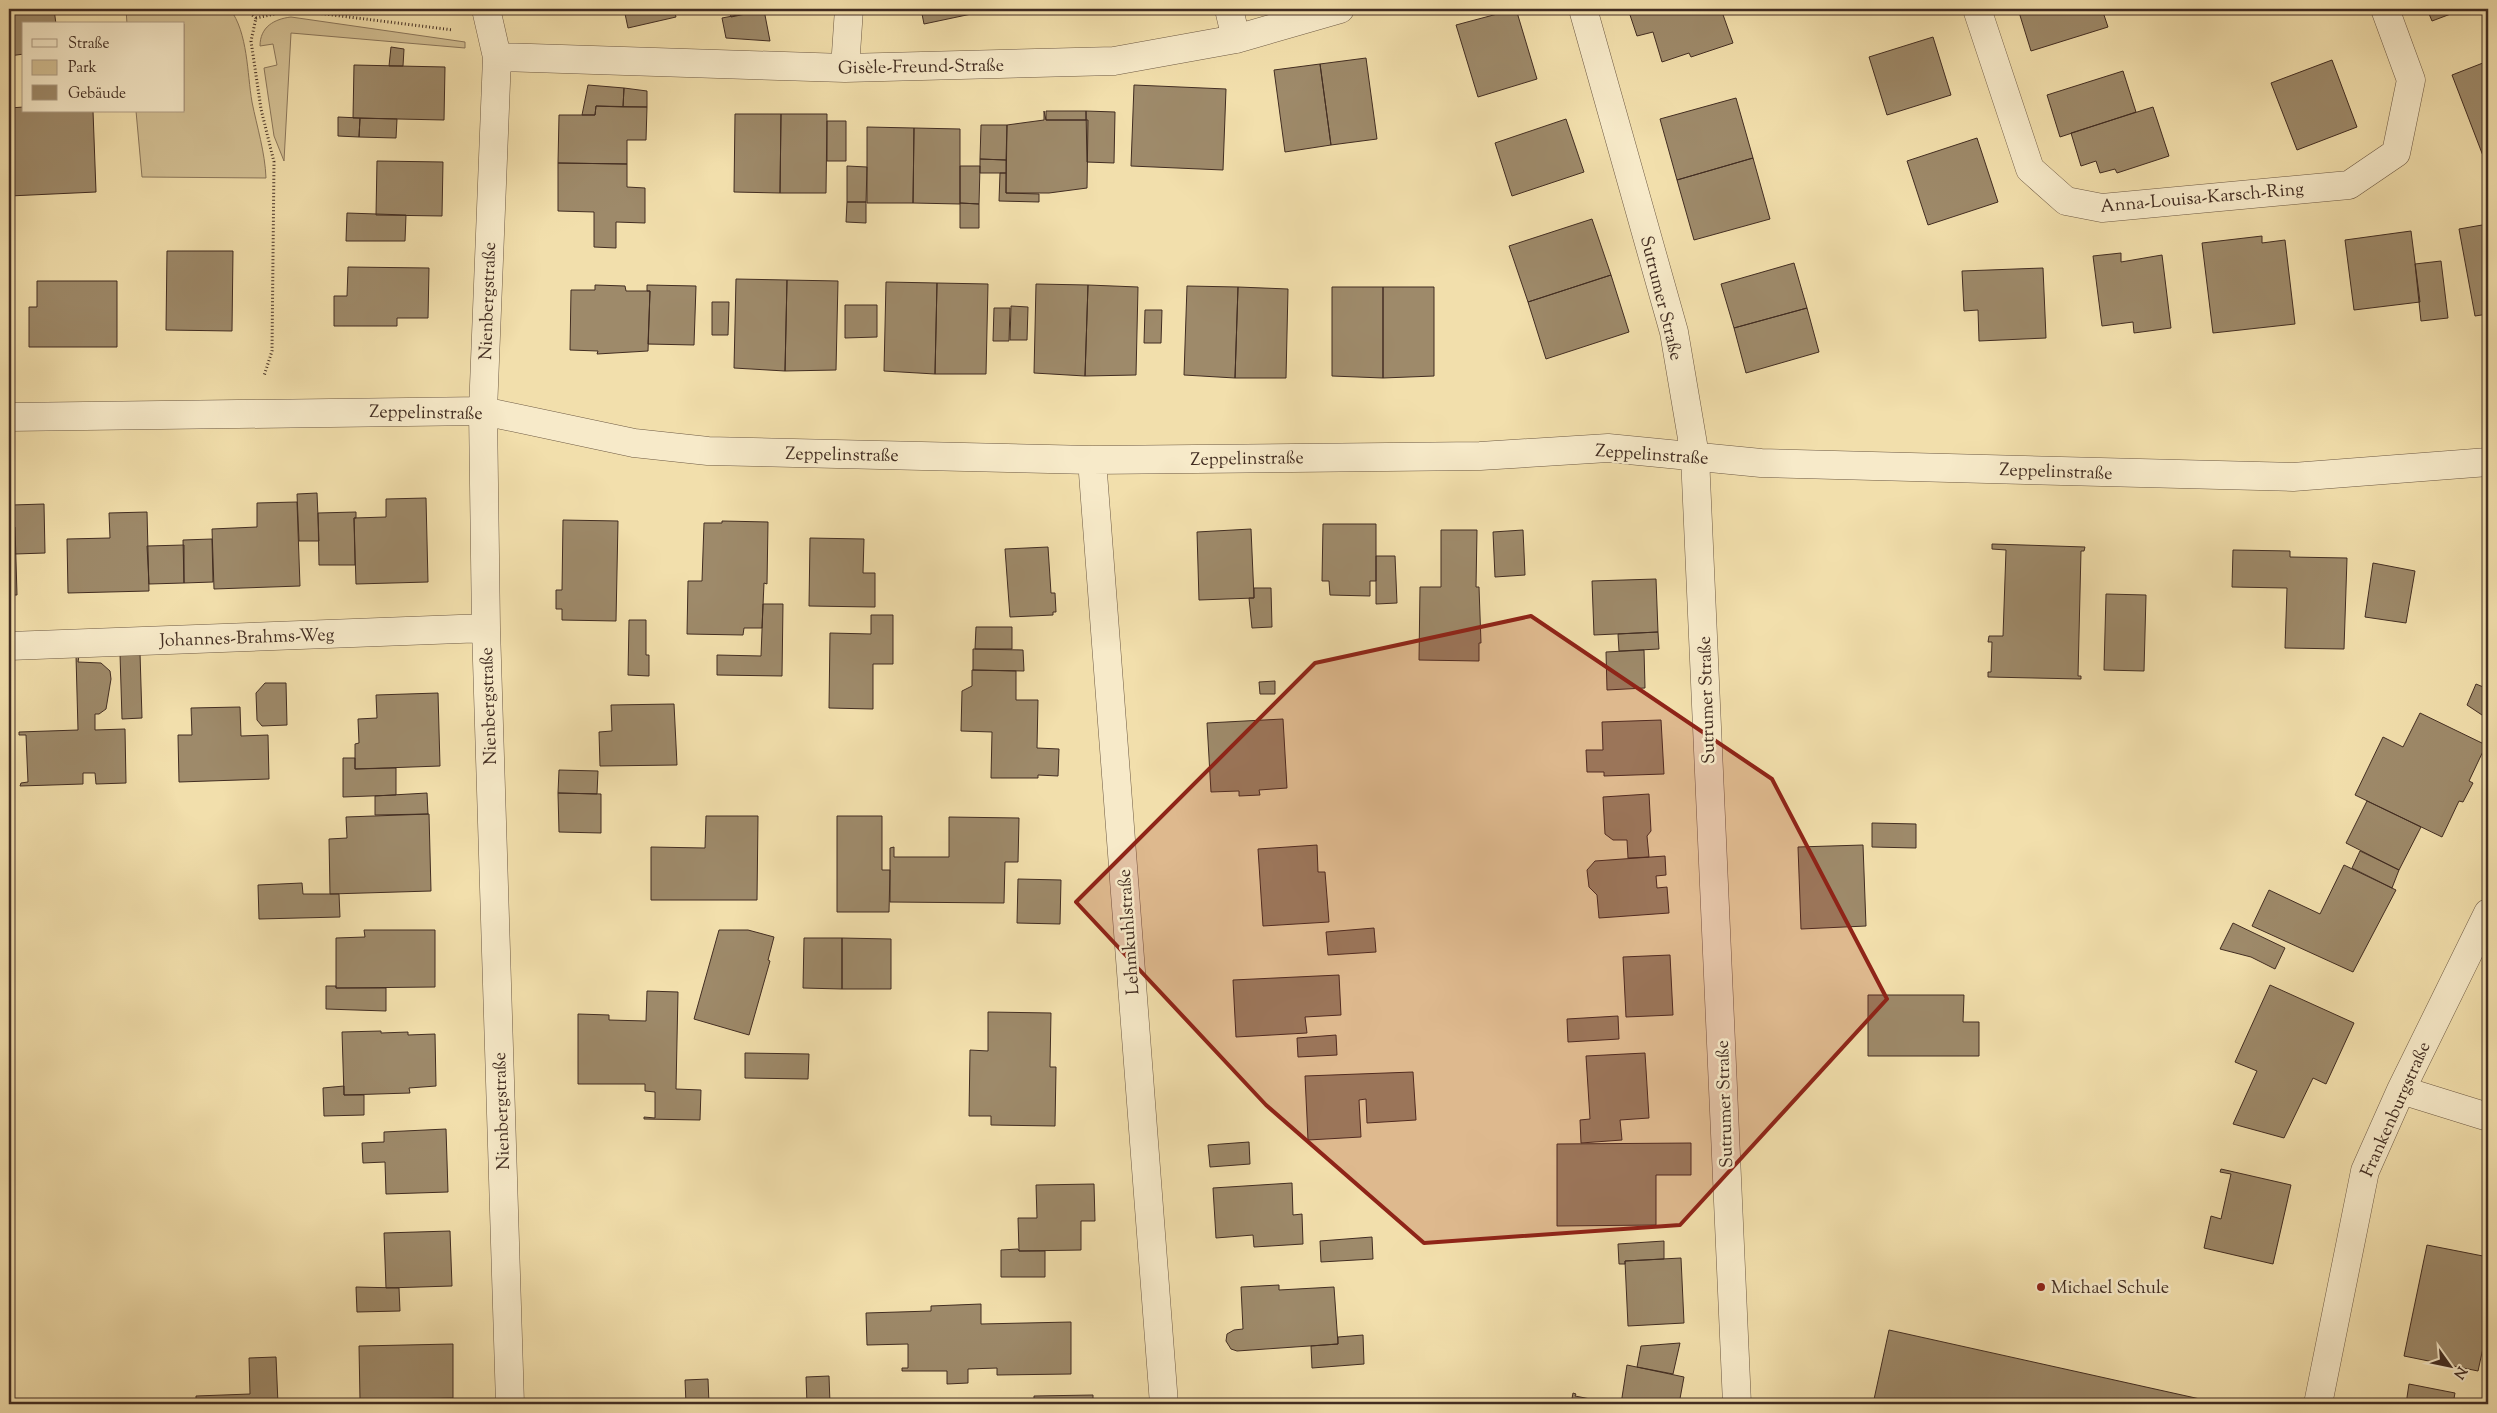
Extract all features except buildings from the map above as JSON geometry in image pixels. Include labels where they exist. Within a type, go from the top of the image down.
[{"type":"street","points":[[845,68],[849,9]]},
{"type":"street","points":[[1229,9],[1236,39]]},
{"type":"street","name":"Gisèle-Freund-Straße","points":[[497,57],[845,68],[1114,61],[1236,39],[1340,9]]},
{"type":"street","name":"Sutrumer Straße","points":[[1583,9],[1674,332],[1695,456],[1737,1404]]},
{"type":"street","name":"Anna-Louisa-Karsch-Ring","points":[[1978,9],[2030,169],[2066,201],[2102,208],[2349,185],[2396,153],[2411,80],[2385,9]]},
{"type":"street","name":"Nienbergstraße","points":[[489,20],[497,57],[482,410],[486,628],[510,1404]]},
{"type":"street","name":"Zeppelinstraße","points":[[9,417],[482,410],[634,443],[708,451],[1092,460],[1480,456],[1608,448],[1761,463],[2293,478],[2488,462]]},
{"type":"street","name":"Lehmkuhlstraße","points":[[1092,460],[1164,1404]]},
{"type":"street","name":"Johannes-Brahms-Weg","points":[[9,646],[486,628]]},
{"type":"street","name":"Frankenburgstraße","points":[[2318,1404],[2365,1171],[2401,1090],[2488,913]]},
{"type":"street","points":[[2401,1090],[2488,1117]]},
{"type":"path","points":[[244,9],[256,18],[293,10],[448,30],[489,20]]},
{"type":"path","points":[[252,412],[272,351],[274,162],[261,109],[251,41],[256,18]]},
{"type":"highlighted area","points":[[1531,616],[1772,779],[1887,999],[1680,1225],[1424,1243],[1266,1105],[1076,902],[1315,663]]},
{"type":"green space","points":[[126,9],[230,9],[244,41],[252,102],[266,178],[142,177],[136,112],[185,112],[185,22],[127,22]]},
{"type":"green space","points":[[291,17],[465,42],[465,48],[291,33],[284,161],[274,136],[264,68],[277,65],[273,44],[260,46],[262,34],[269,25]]},
{"type":"place","name":"Michael Schule","points":[[2041,1287]]}]
